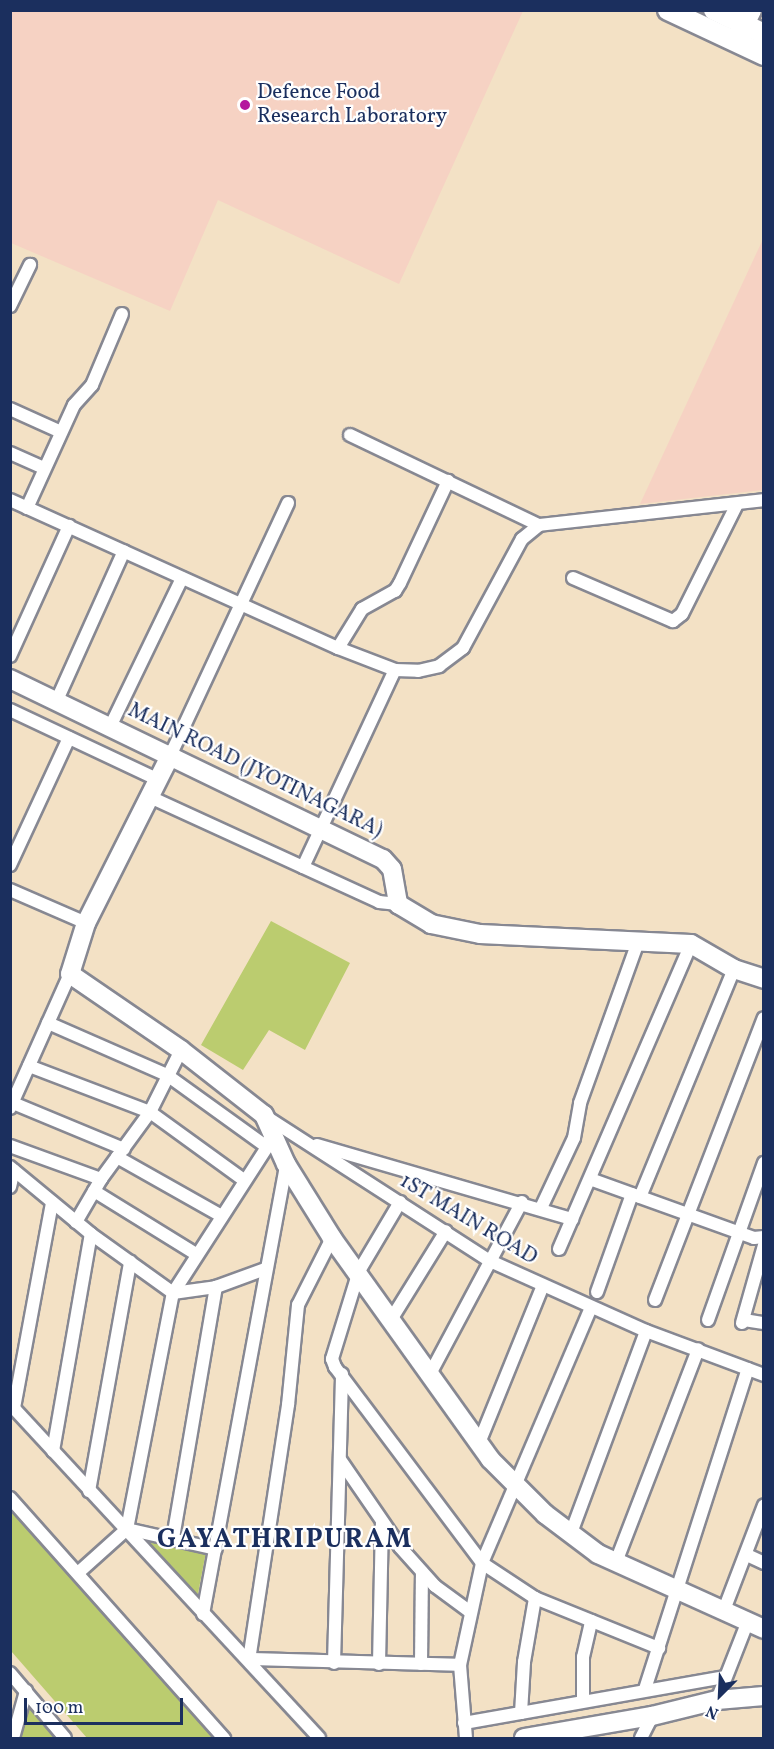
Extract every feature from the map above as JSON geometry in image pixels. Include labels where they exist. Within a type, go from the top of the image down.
[{"type":"main road","points":[[668,10],[764,55]]},
{"type":"main road","points":[[714,10],[754,23]]},
{"type":"street","points":[[735,42],[754,23]]},
{"type":"street","points":[[10,306],[30,265]]},
{"type":"street","points":[[27,508],[74,405],[92,385],[122,314]]},
{"type":"street","points":[[10,409],[61,432]]},
{"type":"street","points":[[350,435],[539,525],[764,500]]},
{"type":"street","points":[[10,453],[44,468]]},
{"type":"street","points":[[338,648],[362,609],[400,583],[448,482]]},
{"type":"street","points":[[11,502],[338,648],[395,670],[439,666],[462,648],[522,539],[539,525]]},
{"type":"street","points":[[220,1215],[121,1153],[12,1106],[70,974],[86,923],[159,780],[288,503]]},
{"type":"street","points":[[573,578],[673,621],[682,614],[737,504]]},
{"type":"street","points":[[10,656],[69,526]]},
{"type":"street","points":[[57,700],[124,551]]},
{"type":"street","points":[[111,725],[182,578]]},
{"type":"street","points":[[303,867],[395,670]]},
{"type":"street","name":"MAIN ROAD (JYOTINAGARA)","points":[[10,679],[323,827],[389,864],[398,904]]},
{"type":"street","points":[[12,714],[159,780]]},
{"type":"street","points":[[10,865],[69,738]]},
{"type":"street","points":[[150,797],[379,902],[398,904],[431,924],[455,932],[639,939],[691,944],[734,969],[764,979]]},
{"type":"street","points":[[10,890],[86,923]]},
{"type":"street","points":[[541,1209],[574,1138],[580,1103],[639,939]]},
{"type":"street","points":[[559,1249],[691,944]]},
{"type":"street","points":[[597,1292],[636,1195],[734,969]]},
{"type":"street","points":[[70,974],[181,1050],[264,1115],[269,1139],[332,1238],[359,1271],[479,1443],[514,1483],[571,1533],[616,1562],[756,1625],[724,1677],[717,1700]]},
{"type":"street","points":[[655,1300],[686,1214],[764,1018]]},
{"type":"street","points":[[48,1023],[167,1075],[269,1139]]},
{"type":"street","points":[[76,1222],[101,1179],[150,1112],[181,1050]]},
{"type":"street","points":[[29,1066],[150,1112],[244,1180]]},
{"type":"street","name":"1ST MAIN ROAD","points":[[264,1115],[490,1261],[542,1288],[646,1331],[764,1375]]},
{"type":"street","points":[[79,1572],[127,1529],[173,1293],[269,1139]]},
{"type":"street","points":[[306,1142],[522,1202],[572,1219]]},
{"type":"street","points":[[10,1146],[101,1179]]},
{"type":"street","points":[[708,1320],[737,1233],[764,1163]]},
{"type":"street","points":[[203,1614],[286,1164]]},
{"type":"street","points":[[12,1169],[91,1234],[173,1293],[216,1287],[265,1269]]},
{"type":"street","points":[[10,1187],[12,1169]]},
{"type":"street","points":[[590,1179],[737,1233],[754,1238],[764,1237]]},
{"type":"street","points":[[94,1191],[196,1254]]},
{"type":"street","points":[[52,1202],[12,1406],[203,1614],[249,1659],[319,1738]]},
{"type":"street","points":[[400,1202],[359,1271],[332,1359],[482,1563],[535,1598],[659,1648]]},
{"type":"street","points":[[430,1374],[522,1202]]},
{"type":"street","points":[[392,1318],[446,1231]]},
{"type":"street","points":[[52,1451],[91,1234]]},
{"type":"street","points":[[249,1659],[288,1405],[298,1305],[332,1238]]},
{"type":"street","points":[[764,1245],[743,1321],[764,1323]]},
{"type":"street","points":[[89,1491],[130,1262]]},
{"type":"street","points":[[173,1538],[216,1287]]},
{"type":"street","points":[[479,1443],[542,1288]]},
{"type":"street","points":[[466,1738],[460,1665],[469,1611],[482,1563],[514,1483],[591,1307]]},
{"type":"street","points":[[571,1533],[646,1331]]},
{"type":"street","points":[[616,1562],[698,1349]]},
{"type":"street","points":[[645,1689],[748,1369]]},
{"type":"street","points":[[334,1663],[342,1374]]},
{"type":"street","points":[[341,1461],[382,1522],[422,1572],[469,1611]]},
{"type":"street","points":[[10,1498],[79,1572],[224,1738]]},
{"type":"street","points":[[724,1611],[764,1505]]},
{"type":"street","points":[[379,1664],[382,1522]]},
{"type":"street","points":[[127,1529],[216,1549]]},
{"type":"street","points":[[747,1555],[764,1563]]},
{"type":"street","points":[[421,1664],[422,1572]]},
{"type":"street","points":[[521,1713],[524,1662],[535,1598]]},
{"type":"street","points":[[583,1701],[583,1657],[591,1621]]},
{"type":"street","points":[[249,1659],[460,1665]]},
{"type":"street","points":[[10,1673],[65,1738]]},
{"type":"street","points":[[464,1723],[645,1689],[724,1677]]},
{"type":"street","points":[[13,1738],[26,1691]]},
{"type":"street","points":[[532,1738],[587,1732],[717,1700],[764,1696]]},
{"type":"street","points":[[641,1738],[652,1716]]},
{"type":"shaded area","name":"Defence Food Research Laboratory","points":[[10,11],[523,11],[399,284],[218,200],[170,311],[11,243]]},
{"type":"shaded area","points":[[763,239],[763,490],[640,504]]},
{"type":"green space","points":[[271,921],[350,963],[305,1050],[269,1030],[243,1070],[201,1045]]},
{"type":"green space","points":[[11,1511],[215,1738],[87,1738],[11,1651]]},
{"type":"green space","points":[[136,1533],[206,1552],[197,1599]]},
{"type":"green space","points":[[28,1706],[54,1738],[21,1738]]},
{"type":"place","name":"Defence Food Research Laboratory","points":[[245,105]]},
{"type":"district","name":"GAYATHRIPURAM","points":[[285,1541]]}]
